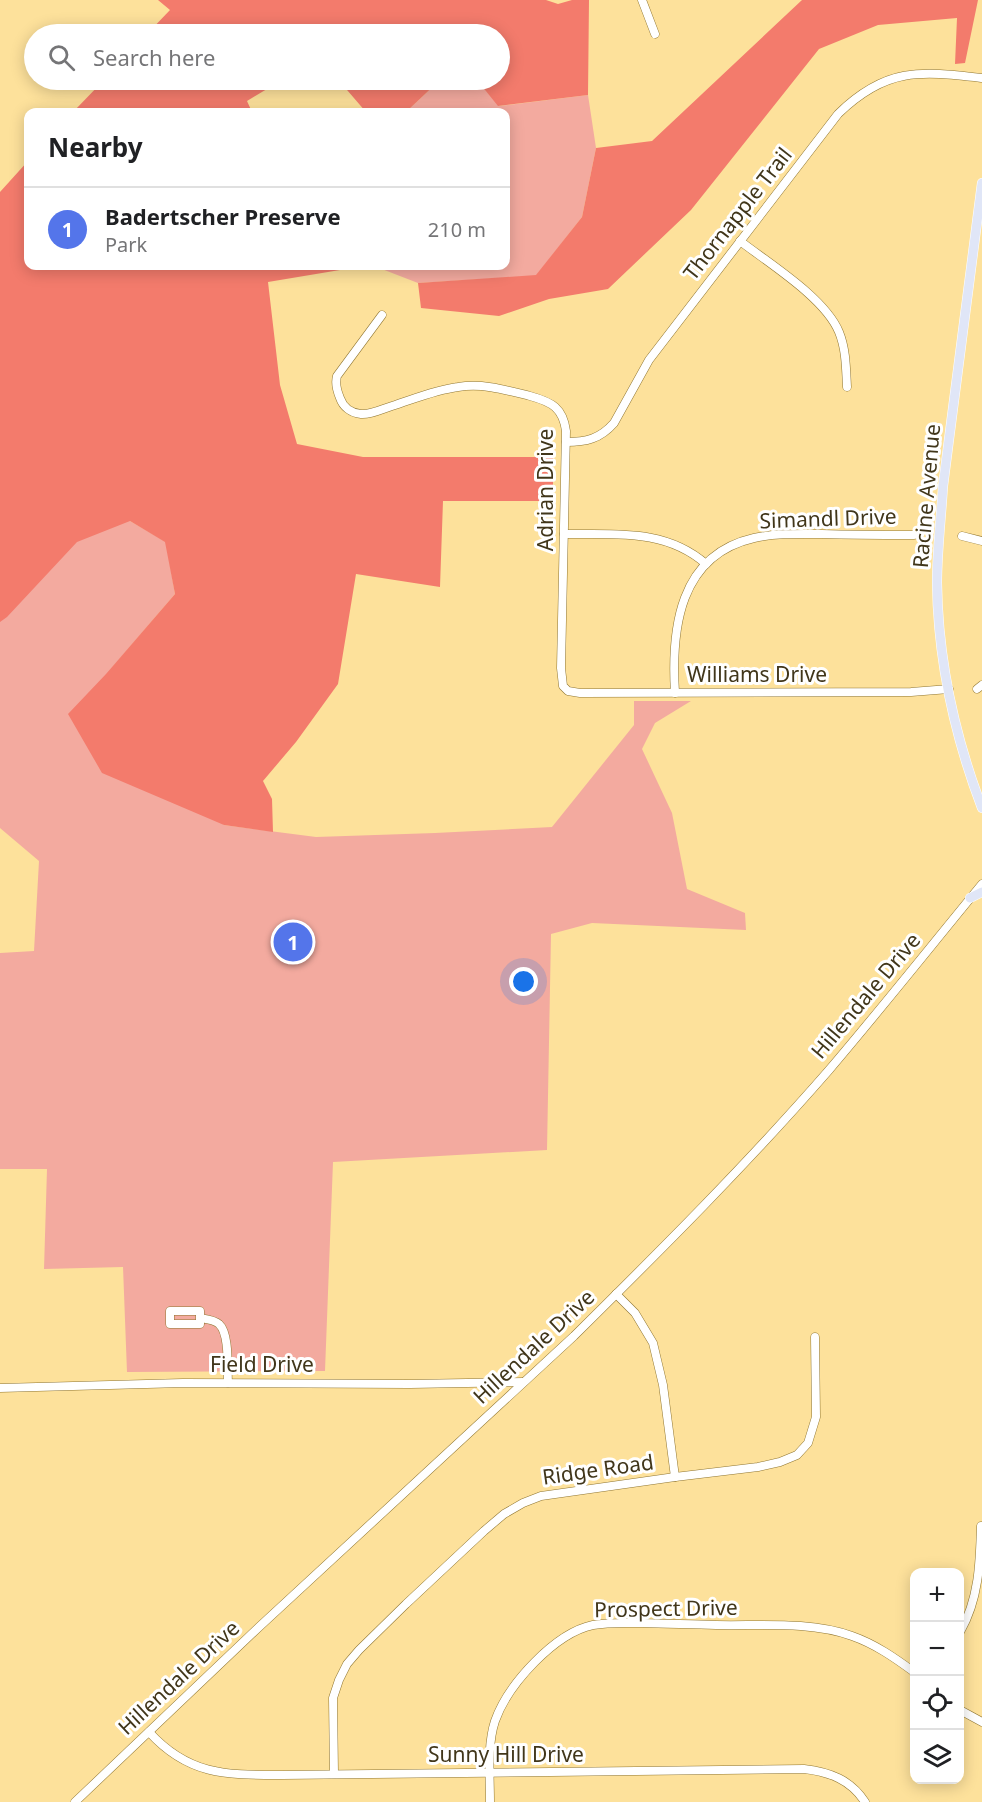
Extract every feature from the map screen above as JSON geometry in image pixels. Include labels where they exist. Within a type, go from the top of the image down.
[{"type":"main road","name":"Racine Avenue","points":[[982,183],[958,362],[939,537],[938,606],[949,689],[969,771],[982,808]]},
{"type":"main road","points":[[970,898],[982,892]]},
{"type":"street","points":[[642,0],[655,34]]},
{"type":"street","name":"Thornapple Trail","points":[[566,442],[589,441],[607,431],[614,423],[649,360],[838,114],[865,92],[885,82],[918,74],[939,73],[982,78]]},
{"type":"street","points":[[740,241],[808,294],[829,315],[842,341],[847,387]]},
{"type":"street","name":"Adrian Drive","points":[[382,315],[337,376],[338,395],[347,409],[364,414],[446,389],[488,386],[539,398],[550,403],[565,422],[561,668],[565,689]]},
{"type":"street","points":[[564,534],[634,535],[659,538],[687,550],[706,564]]},
{"type":"street","name":"Simandl Drive","points":[[675,693],[674,648],[679,614],[690,587],[706,564],[717,555],[739,543],[792,534],[914,535]]},
{"type":"street","points":[[962,536],[982,541]]},
{"type":"street","name":"Williams Drive","points":[[565,689],[580,693],[675,693],[911,692],[949,689]]},
{"type":"street","name":"Hillendale Drive","points":[[75,1802],[524,1382],[616,1294],[726,1183],[830,1068],[982,884]]},
{"type":"street","points":[[616,1294],[642,1322],[653,1343],[663,1385],[675,1477]]},
{"type":"street","points":[[200,1318],[220,1324],[226,1337],[228,1383]]},
{"type":"street","name":"Ridge Road","points":[[334,1774],[333,1698],[347,1664],[484,1531],[504,1514],[541,1496],[770,1465],[789,1459],[804,1449],[808,1443],[816,1416],[815,1337]]},
{"type":"street","name":"Field Drive","points":[[0,1388],[126,1383],[524,1382]]},
{"type":"street","points":[[964,1624],[972,1607],[978,1581],[981,1526]]},
{"type":"street","name":"Prospect Drive","points":[[490,1802],[493,1733],[495,1721],[506,1698],[521,1677],[543,1654],[570,1634],[594,1625],[637,1623],[824,1629],[849,1635],[874,1645],[910,1669]]},
{"type":"street","points":[[964,1712],[982,1722]]},
{"type":"street","name":"Sunny Hill Drive","points":[[149,1731],[180,1758],[211,1772],[237,1775],[804,1770],[826,1773],[847,1782],[865,1802]]},
{"type":"shaded area","points":[[158,0],[546,0],[558,4],[572,0],[589,0],[588,95],[498,106],[485,90],[510,90],[510,24],[157,24],[170,10]]},
{"type":"shaded area","points":[[802,0],[978,0],[965,63],[955,64],[957,18],[878,25],[819,49],[691,210],[608,289],[549,299],[499,316],[421,308],[418,283],[536,275],[582,217],[596,148],[652,141]]},
{"type":"shaded area","points":[[94,90],[265,90],[247,101],[250,108],[77,108]]},
{"type":"shaded area","points":[[347,90],[429,90],[410,108],[363,108]]},
{"type":"shaded area","points":[[429,90],[485,90],[499,106],[588,95],[596,148],[582,217],[536,276],[418,283],[384,270],[510,270],[510,108],[410,108]]},
{"type":"shaded area","points":[[24,165],[24,270],[340,270],[268,282],[280,385],[297,444],[363,457],[553,457],[553,501],[443,501],[440,587],[356,574],[338,684],[296,742],[263,781],[272,799],[273,832],[224,825],[102,773],[68,714],[175,594],[165,542],[130,521],[77,542],[0,622],[0,192]]},
{"type":"shaded area","points":[[0,501],[130,521],[166,542],[175,594],[110,670],[224,825],[316,837],[552,827],[634,725],[634,701],[691,701],[655,723],[642,749],[672,813],[687,889],[745,913],[746,930],[592,923],[551,934],[547,1150],[333,1162],[325,1371],[127,1372],[123,1267],[44,1269],[47,1169],[0,1169],[0,953],[34,951],[39,861],[0,828]]},
{"type":"place","name":"Badertscher Preserve","points":[[293,942]]}]
